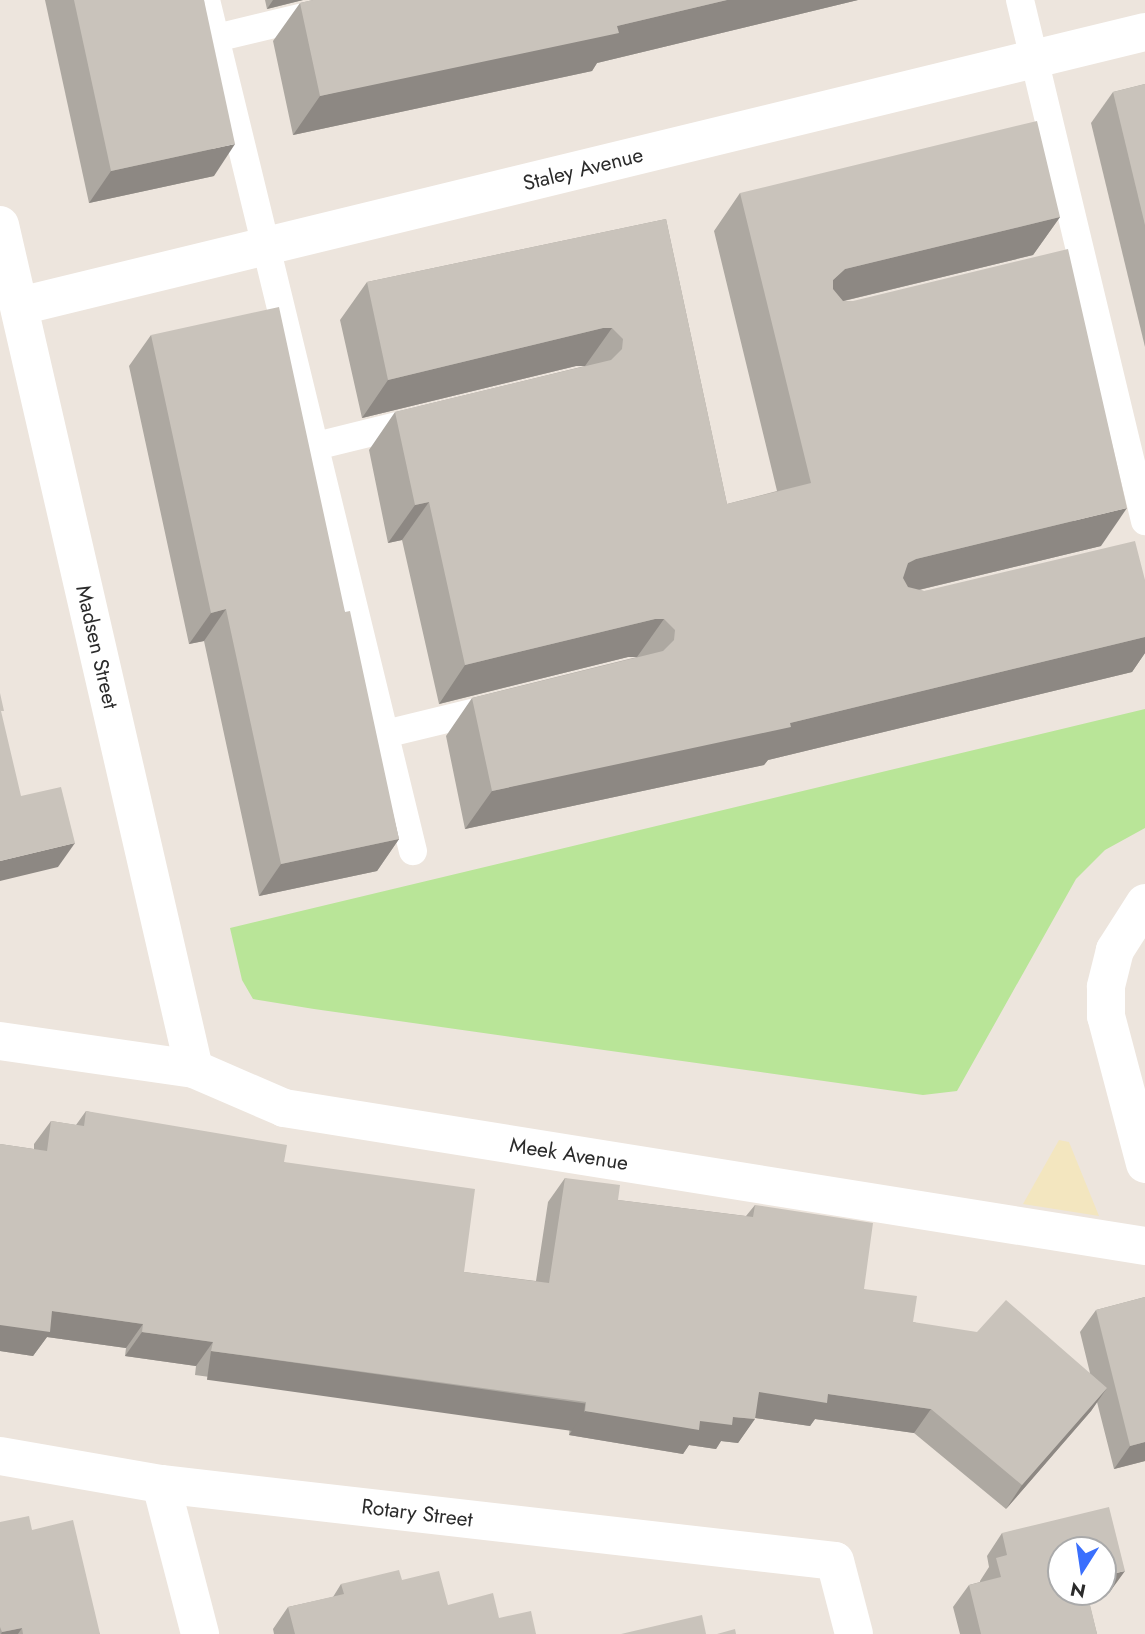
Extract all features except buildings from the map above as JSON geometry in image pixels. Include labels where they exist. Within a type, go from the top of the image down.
[{"type":"street","name":"Staley Avenue","points":[[20,306],[1145,32]]},
{"type":"street","name":"Madsen Street","points":[[0,225],[194,1069]]},
{"type":"street","points":[[1145,903],[1115,950],[1106,987],[1107,1016],[1145,1164]]},
{"type":"street","name":"Meek Avenue","points":[[0,1041],[194,1069],[284,1108],[1145,1246]]},
{"type":"street","name":"Rotary Street","points":[[0,1456],[161,1484],[835,1561],[854,1634]]},
{"type":"street","points":[[161,1484],[200,1634]]},
{"type":"lane","points":[[206,0],[413,851]]},
{"type":"lane","points":[[216,38],[373,0]]},
{"type":"lane","points":[[1020,0],[1035,59],[1070,263],[1145,521]]},
{"type":"lane","points":[[316,446],[448,414]]},
{"type":"lane","points":[[385,734],[528,699]]},
{"type":"green space","points":[[1145,709],[1145,828],[1105,850],[1076,879],[957,1091],[923,1095],[314,1009],[253,999],[242,980],[230,928]]},
{"type":"sand","points":[[1059,1140],[1069,1142],[1099,1216],[1023,1204]]}]
